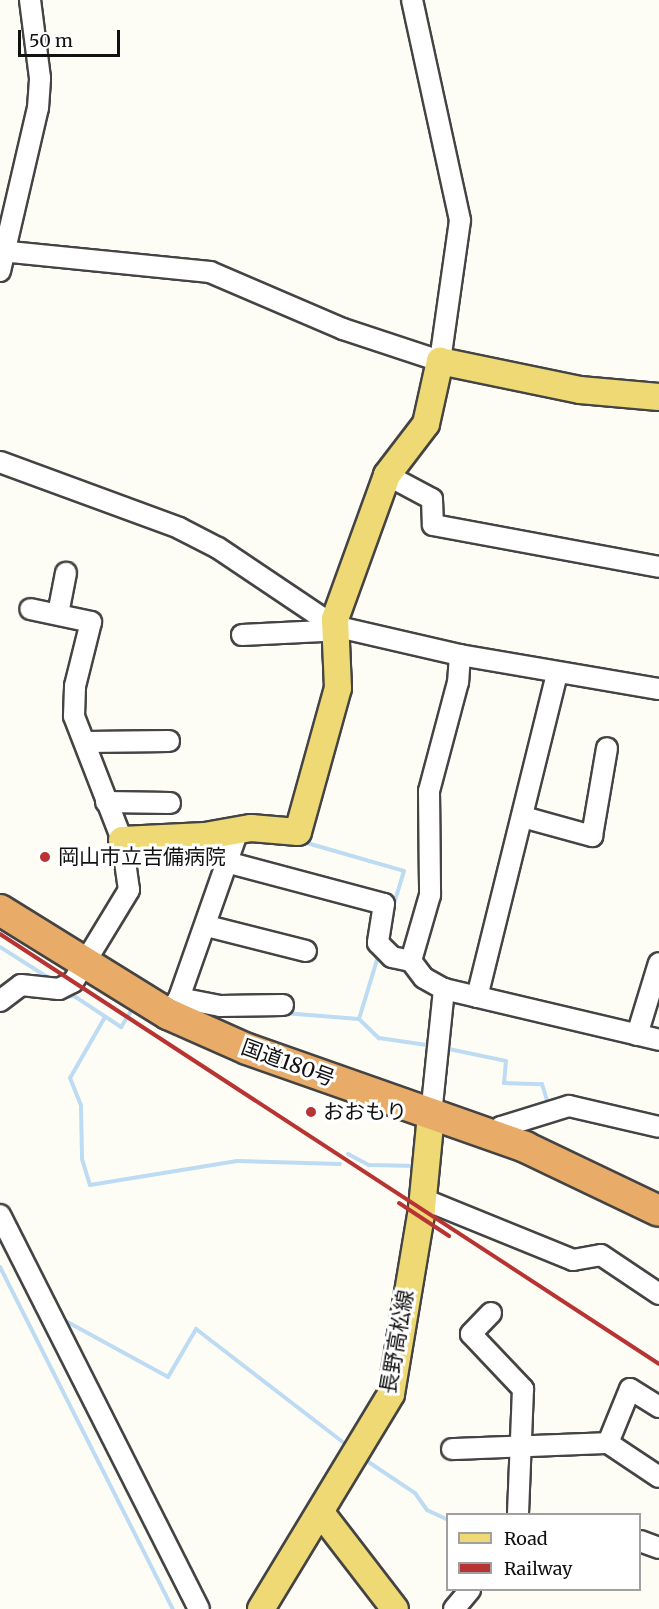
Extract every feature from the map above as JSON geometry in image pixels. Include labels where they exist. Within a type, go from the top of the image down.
[{"type":"highway","name":"国道180号","points":[[0,910],[70,980],[173,1006],[247,1049],[431,1115],[495,1135],[659,1211]]},
{"type":"main road","points":[[122,840],[238,830],[294,834],[299,829],[334,710],[339,679],[331,629],[387,475],[426,424],[439,365],[580,390],[659,397]]},
{"type":"main road","name":"長野高松線","points":[[261,1609],[391,1394],[423,1199],[431,1115]]},
{"type":"main road","points":[[321,1513],[395,1609]]},
{"type":"street","points":[[30,0],[40,78],[38,108],[3,257],[210,272],[344,329],[439,365],[460,220],[412,0]]},
{"type":"street","points":[[0,462],[179,528],[218,548],[331,629],[460,659],[557,676],[659,689]]},
{"type":"street","points":[[387,475],[432,499],[433,525],[659,567]]},
{"type":"street","points":[[58,615],[66,573]]},
{"type":"street","points":[[0,1001],[21,985],[70,980],[129,890],[122,840],[106,802],[73,700],[91,622],[30,609]]},
{"type":"street","points":[[242,635],[331,629]]},
{"type":"street","points":[[411,961],[430,895],[429,791],[460,659]]},
{"type":"street","points":[[477,997],[557,676]]},
{"type":"street","points":[[87,742],[169,741]]},
{"type":"street","points":[[523,817],[592,836],[607,748]]},
{"type":"street","points":[[106,802],[170,802]]},
{"type":"street","points":[[238,830],[230,863],[207,926],[173,1006],[283,1005]]},
{"type":"street","points":[[230,863],[384,904],[376,932],[380,948],[411,961],[424,978],[444,989],[659,1040]]},
{"type":"street","points":[[207,926],[306,951]]},
{"type":"street","points":[[637,1035],[659,963]]},
{"type":"street","points":[[431,1115],[444,989]]},
{"type":"street","points":[[495,1135],[501,1127],[569,1106],[659,1127]]},
{"type":"street","points":[[423,1199],[573,1260],[602,1255],[659,1294]]},
{"type":"street","points":[[0,1215],[47,1314],[199,1609]]},
{"type":"street","points":[[491,1313],[471,1334],[523,1389],[518,1513]]},
{"type":"street","points":[[608,1443],[630,1389],[659,1407]]},
{"type":"street","points":[[452,1449],[608,1443],[659,1477]]},
{"type":"street","points":[[641,1542],[659,1548]]},
{"type":"street","points":[[454,1609],[469,1591]]},
{"type":"waterway","points":[[300,841],[404,871],[393,908]]},
{"type":"waterway","points":[[0,947],[52,980]]},
{"type":"waterway","points":[[359,1019],[379,953]]},
{"type":"waterway","points":[[68,992],[121,1027],[133,1008]]},
{"type":"waterway","points":[[57,998],[74,996]]},
{"type":"waterway","points":[[284,1013],[359,1019],[379,1038],[433,1046]]},
{"type":"waterway","points":[[105,1017],[70,1078],[81,1105],[82,1159],[90,1185],[237,1161],[340,1164]]},
{"type":"waterway","points":[[444,1048],[506,1061],[504,1083],[542,1084],[549,1107]]},
{"type":"waterway","points":[[348,1154],[369,1165],[418,1166]]},
{"type":"waterway","points":[[0,1267],[173,1609]]},
{"type":"waterway","points":[[62,1319],[168,1377],[196,1329],[349,1447]]},
{"type":"waterway","points":[[364,1459],[415,1493],[427,1510],[446,1519]]},
{"type":"railway","points":[[0,934],[659,1364]]},
{"type":"railway","points":[[399,1203],[449,1236]]},
{"type":"place","name":"岡山市立吉備病院","points":[[45,857]]},
{"type":"place","name":"おおもり","points":[[311,1112]]}]
